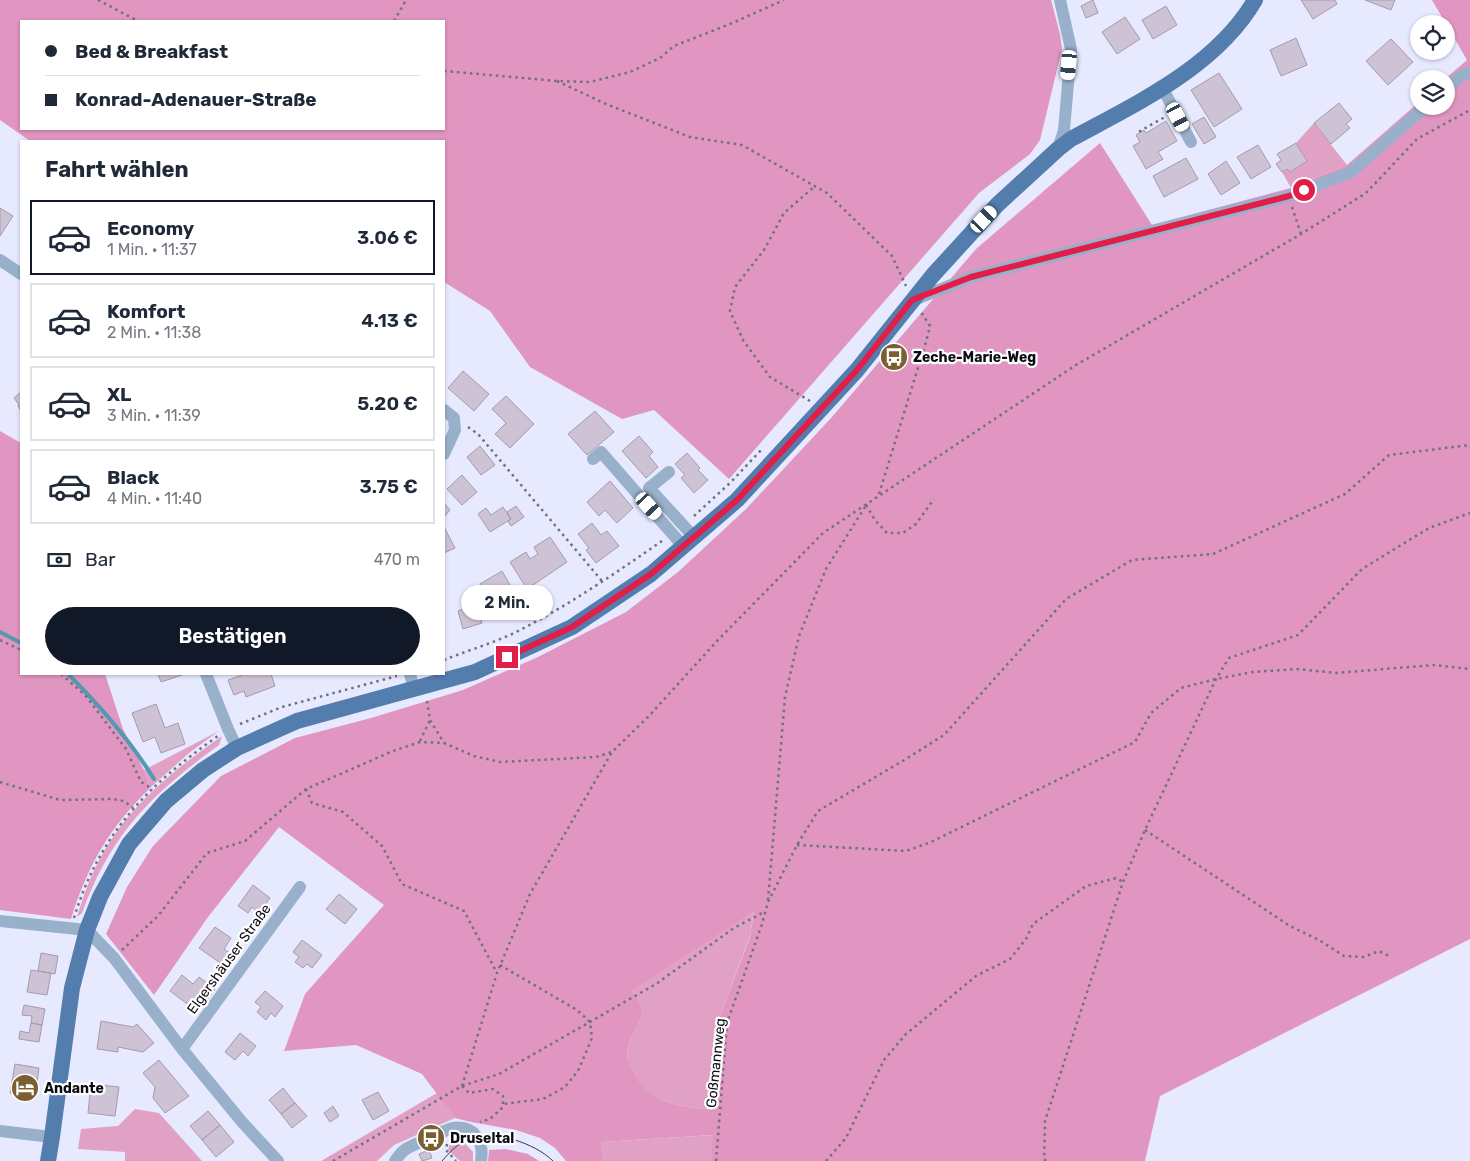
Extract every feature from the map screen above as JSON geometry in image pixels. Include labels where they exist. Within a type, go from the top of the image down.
[{"type":"main road","points":[[48,1161],[79,930],[100,897],[129,844],[166,801],[203,770],[237,748],[297,721],[416,683],[475,672],[572,627],[651,574],[683,535],[737,500],[857,370],[909,293],[933,274],[997,206],[1058,149],[1072,139],[1163,89],[1207,58],[1248,13],[1256,0]]},
{"type":"street","points":[[1058,149],[1064,130],[1071,49],[1060,0]]},
{"type":"street","points":[[1455,81],[1462,75],[1470,73]]},
{"type":"street","points":[[1163,89],[1191,142]]},
{"type":"street","points":[[909,293],[1289,196],[1351,172],[1416,115]]},
{"type":"street","points":[[0,260],[20,273]]},
{"type":"street","points":[[445,411],[454,418],[455,430],[445,452]]},
{"type":"street","points":[[593,459],[601,452],[683,535]]},
{"type":"street","points":[[669,472],[649,488],[683,535]]},
{"type":"street","points":[[206,675],[237,748]]},
{"type":"street","name":"Elgershäuser Straße","points":[[182,1049],[300,887]]},
{"type":"street","points":[[0,921],[79,930],[114,958],[182,1049],[242,1122],[278,1161]]},
{"type":"street","points":[[395,1161],[404,1150],[453,1128],[467,1130],[476,1136],[481,1145],[481,1161]]},
{"type":"street","points":[[0,1130],[52,1137]]},
{"type":"path","points":[[98,0],[136,20]]},
{"type":"path","points":[[395,20],[406,0]]},
{"type":"path","points":[[445,71],[590,82],[630,72],[660,58],[674,46],[784,0]]},
{"type":"path","points":[[557,81],[606,104],[690,137],[742,145],[827,193],[892,256],[909,293],[930,326],[878,496]]},
{"type":"path","points":[[462,1086],[497,973],[530,894],[612,752],[649,716],[716,641],[824,533],[1076,365],[1301,234],[1366,193],[1417,140],[1470,110]]},
{"type":"path","points":[[1141,132],[1161,119]]},
{"type":"path","points":[[814,186],[784,213],[764,250],[735,287],[730,311],[743,340],[770,377],[810,401],[815,395]]},
{"type":"path","points":[[1289,196],[1301,234]]},
{"type":"path","points":[[909,293],[913,279]]},
{"type":"path","points":[[454,418],[478,434],[602,582]]},
{"type":"path","points":[[445,660],[510,634],[544,617],[683,535],[769,442]]},
{"type":"path","points":[[768,902],[797,845],[818,811],[906,760],[944,735],[1066,599],[1132,560],[1213,554],[1345,494],[1388,455],[1470,445]]},
{"type":"path","points":[[866,505],[875,520],[887,533],[903,533],[916,524],[934,499]]},
{"type":"path","points":[[768,902],[784,697],[799,636],[826,569],[866,505]]},
{"type":"path","points":[[1046,1161],[1044,1159],[1045,1121],[1123,882],[1145,830],[1216,678],[1229,658],[1298,635],[1362,569],[1429,528],[1470,513]]},
{"type":"path","points":[[0,640],[20,650]]},
{"type":"path","points":[[797,845],[906,851],[931,842],[1135,742],[1151,713],[1181,688],[1216,678],[1253,672],[1297,669],[1336,673],[1434,665],[1470,669]]},
{"type":"path","points":[[62,675],[85,695],[126,749],[141,782],[153,789]]},
{"type":"path","points":[[416,683],[430,720],[444,743]]},
{"type":"path","points":[[420,742],[430,720]]},
{"type":"path","points":[[114,958],[158,916],[207,853],[245,841],[306,789],[393,751],[420,742],[444,743],[474,756],[500,762],[596,757],[612,752]]},
{"type":"path","points":[[0,782],[60,800],[112,799],[124,801],[132,808],[110,838],[90,873],[81,895],[79,930]]},
{"type":"path","points":[[306,789],[312,803],[343,812],[382,846],[402,884],[464,910],[497,973]]},
{"type":"path","points":[[1145,830],[1290,926],[1319,940],[1344,956],[1364,958],[1378,951],[1389,956]]},
{"type":"path","points":[[826,1161],[846,1138],[884,1060],[906,1034],[976,976],[1010,959],[1026,938],[1033,924],[1086,886],[1116,878],[1123,882]]},
{"type":"path","name":"Goßmannweg","points":[[716,1161],[727,1024],[768,902]]},
{"type":"path","points":[[333,1161],[462,1086],[499,1074],[656,984],[734,928],[764,912]]},
{"type":"path","points":[[500,965],[577,1010],[590,1022],[592,1038],[578,1071],[565,1087],[542,1099],[503,1104]]},
{"type":"path","points":[[462,1086],[469,1093],[493,1088],[503,1096],[502,1107],[490,1119],[478,1123]]},
{"type":"path","points":[[453,1128],[447,1141],[446,1150],[456,1161]]},
{"type":"shaded area","points":[[0,0],[1051,0],[1062,49],[1040,140],[1030,154],[979,193],[729,479],[654,410],[622,419],[530,367],[490,311],[445,283],[445,140],[29,140],[0,120]]},
{"type":"shaded area","points":[[1432,0],[1470,0],[1470,939],[1160,1096],[1145,1161],[711,1161],[713,1135],[601,1142],[604,1161],[566,1161],[555,1148],[540,1138],[516,1130],[455,1118],[422,1074],[356,1045],[284,1051],[305,994],[384,905],[279,827],[208,917],[154,995],[106,934],[127,887],[153,846],[221,776],[295,738],[371,718],[463,690],[538,657],[626,612],[678,572],[746,509],[832,417],[976,249],[1100,143],[1152,225],[1291,188],[1347,165],[1410,110],[1410,115],[1455,115],[1455,70],[1467,60],[1455,39],[1455,15],[1441,15]],"holes":[[[754,911],[750,937],[715,1029],[715,1110],[690,1108],[666,1101],[645,1089],[637,1080],[627,1054],[642,1012],[641,1005],[632,991]]]},
{"type":"shaded area","points":[[1314,123],[1347,165],[1291,188],[1282,172],[1287,169],[1290,172],[1307,161],[1296,143]]},
{"type":"shaded area","points":[[0,431],[20,442],[20,675],[105,675],[123,729],[144,770],[150,788],[111,833],[85,881],[71,919],[0,910]]},
{"type":"shaded area","points":[[219,731],[189,753],[150,788],[144,770]]},
{"type":"shaded area","points":[[222,736],[219,745],[173,781],[136,817],[106,860],[82,913],[77,917],[87,887],[105,849],[134,810],[162,783]]},
{"type":"shaded area","points":[[754,910],[750,936],[715,1029],[715,1110],[690,1108],[666,1102],[645,1089],[637,1080],[627,1054],[642,1012],[641,1005],[632,991]]},
{"type":"shaded area","points":[[437,1093],[455,1118],[394,1145],[377,1161],[321,1161]]},
{"type":"shaded area","points":[[135,1109],[159,1113],[202,1161],[125,1161],[125,1152],[78,1149],[81,1129],[118,1126]]},
{"type":"shaded area","points":[[714,1135],[711,1161],[604,1161],[601,1142]]},
{"type":"shaded area","points":[[452,1137],[462,1140],[473,1152],[473,1161],[460,1161],[448,1150]]},
{"type":"shaded area","points":[[506,1149],[528,1154],[539,1161],[488,1161],[489,1150]]},
{"type":"building","points":[[1093,0],[1098,13],[1086,18],[1081,6]]},
{"type":"building","points":[[1301,0],[1335,0],[1337,4],[1313,19]]},
{"type":"building","points":[[1365,0],[1395,0],[1391,10]]},
{"type":"building","points":[[1166,6],[1177,25],[1153,39],[1142,20]]},
{"type":"building","points":[[1125,17],[1140,39],[1117,54],[1102,32]]},
{"type":"building","points":[[1296,38],[1307,65],[1281,76],[1270,50]]},
{"type":"building","points":[[1391,39],[1413,62],[1388,85],[1366,61]]},
{"type":"building","points":[[1219,73],[1242,109],[1214,127],[1191,90]]},
{"type":"building","points":[[1339,103],[1352,119],[1346,124],[1350,128],[1331,144],[1314,123]]},
{"type":"building","points":[[1204,117],[1216,137],[1204,144],[1192,124]]},
{"type":"building","points":[[1166,121],[1177,141],[1158,152],[1163,159],[1146,169],[1133,146],[1140,142],[1136,135],[1144,130],[1146,133]]},
{"type":"building","points":[[1296,143],[1307,161],[1290,172],[1287,169],[1282,172],[1276,164],[1281,160],[1277,154]]},
{"type":"building","points":[[1258,145],[1271,167],[1251,179],[1237,157]]},
{"type":"building","points":[[1186,158],[1198,179],[1164,197],[1153,176]]},
{"type":"building","points":[[1226,161],[1240,183],[1221,195],[1208,174]]},
{"type":"building","points":[[0,208],[13,216],[0,236]]},
{"type":"building","points":[[463,371],[489,394],[474,411],[448,388]]},
{"type":"building","points":[[20,393],[20,409],[19,405],[14,398]]},
{"type":"building","points":[[506,396],[534,424],[510,448],[495,434],[506,423],[492,409]]},
{"type":"building","points":[[595,411],[614,432],[587,455],[568,434]]},
{"type":"building","points":[[639,436],[653,452],[649,456],[658,467],[646,478],[622,451]]},
{"type":"building","points":[[480,446],[495,465],[481,475],[467,457]]},
{"type":"building","points":[[687,453],[700,468],[698,470],[708,480],[694,493],[681,478],[685,475],[675,464]]},
{"type":"building","points":[[462,475],[477,492],[462,505],[447,489]]},
{"type":"building","points":[[610,481],[633,508],[617,523],[605,510],[599,516],[587,502]]},
{"type":"building","points":[[445,504],[450,510],[445,516]]},
{"type":"building","points":[[516,506],[524,517],[511,526],[508,521],[511,519],[507,512]]},
{"type":"building","points":[[503,507],[511,519],[490,532],[478,514],[486,508],[491,515]]},
{"type":"building","points":[[592,523],[601,535],[607,531],[619,546],[596,563],[586,550],[589,548],[578,534]]},
{"type":"building","points":[[445,529],[455,548],[445,553]]},
{"type":"building","points":[[550,537],[567,562],[527,589],[510,562],[526,552],[530,559],[538,554],[534,547]]},
{"type":"building","points":[[502,571],[514,592],[493,605],[480,584]]},
{"type":"building","points":[[474,597],[482,623],[463,629],[458,611],[463,609],[461,602]]},
{"type":"building","points":[[158,675],[182,675],[161,682]]},
{"type":"building","points":[[242,675],[271,675],[275,686],[246,697],[244,691],[234,695],[228,680]]},
{"type":"building","points":[[156,704],[165,728],[178,723],[185,744],[161,753],[155,737],[143,742],[132,713]]},
{"type":"building","points":[[253,885],[270,898],[259,913],[252,907],[248,913],[238,906]]},
{"type":"building","points":[[339,894],[357,909],[345,924],[326,909]]},
{"type":"building","points":[[215,927],[231,938],[224,949],[234,956],[226,967],[199,948]]},
{"type":"building","points":[[302,940],[322,955],[312,968],[307,964],[303,968],[295,962],[299,957],[293,952]]},
{"type":"building","points":[[41,953],[58,956],[55,974],[38,971]]},
{"type":"building","points":[[31,970],[51,973],[47,995],[27,992]]},
{"type":"building","points":[[182,975],[193,984],[199,977],[215,989],[198,1012],[170,991]]},
{"type":"building","points":[[265,991],[283,1006],[275,1017],[271,1013],[266,1020],[257,1012],[261,1007],[255,1002]]},
{"type":"building","points":[[24,1005],[45,1009],[42,1025],[31,1023],[32,1016],[22,1015]]},
{"type":"building","points":[[101,1021],[133,1027],[137,1024],[154,1043],[143,1052],[118,1047],[118,1052],[97,1049]]},
{"type":"building","points":[[31,1023],[42,1025],[39,1042],[19,1039],[20,1031],[29,1033]]},
{"type":"building","points":[[240,1033],[256,1046],[248,1056],[243,1051],[235,1060],[225,1052]]},
{"type":"building","points":[[159,1060],[189,1096],[165,1113],[153,1098],[155,1087],[143,1073]]},
{"type":"building","points":[[15,1064],[39,1068],[35,1097],[10,1093]]},
{"type":"building","points":[[91,1084],[119,1087],[115,1116],[88,1113]]},
{"type":"building","points":[[283,1088],[295,1103],[281,1114],[269,1100]]},
{"type":"building","points":[[378,1092],[389,1111],[373,1120],[362,1100]]},
{"type":"building","points":[[295,1103],[307,1116],[292,1128],[281,1114]]},
{"type":"building","points":[[333,1106],[339,1116],[330,1122],[324,1113]]},
{"type":"building","points":[[208,1111],[220,1125],[202,1140],[190,1126]]},
{"type":"building","points":[[220,1125],[234,1142],[216,1157],[202,1140]]},
{"type":"building","points":[[429,1150],[432,1158],[422,1161],[419,1154]]},
{"type":"waterway","points":[[0,632],[20,642]]},
{"type":"waterway","points":[[69,675],[114,724],[154,779]]},
{"type":"tram line","points":[[442,1161],[461,1143],[479,1136],[501,1137],[525,1143],[545,1154],[553,1161]]},
{"type":"place","name":"Zeche-Marie-Weg","points":[[894,357]]},
{"type":"place","name":"Andante","points":[[25,1088]]},
{"type":"place","name":"Druseltal","points":[[431,1138]]},
{"type":"route","points":[[507,657],[572,627],[651,574],[737,500],[857,370],[912,300],[971,277],[1289,196],[1304,190]]}]
